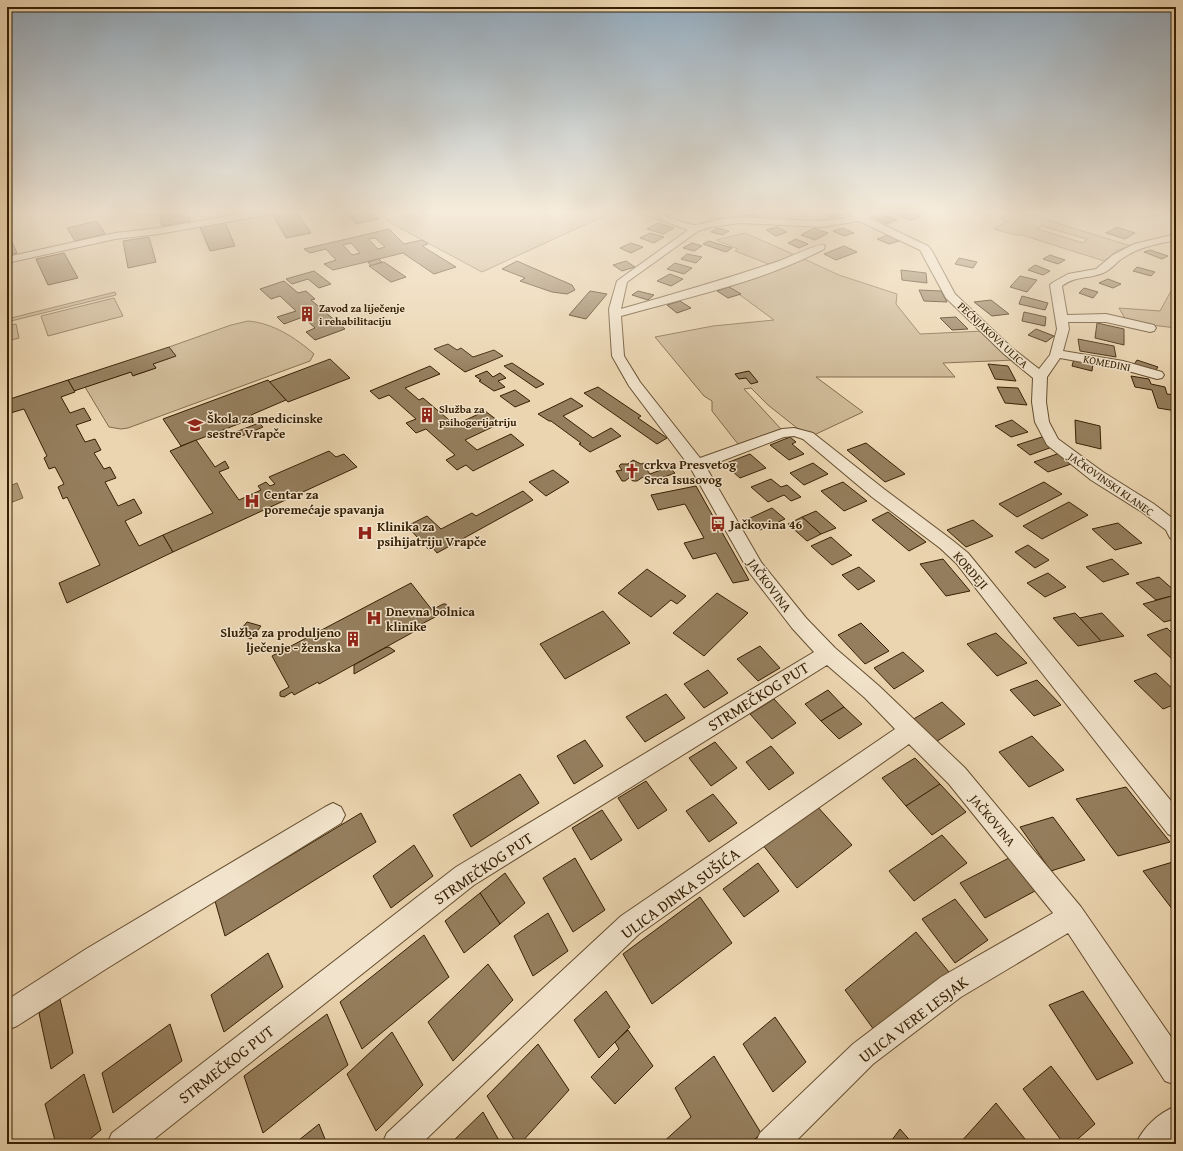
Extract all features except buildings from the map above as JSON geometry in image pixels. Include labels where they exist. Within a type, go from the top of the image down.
[{"type":"street","name":"JAČKOVINA","points":[[645,265],[622,281],[615,309],[618,356],[634,383],[697,465],[755,568],[799,623],[828,654],[872,692],[957,776],[1072,916],[1176,1070]]},
{"type":"street","points":[[616,314],[735,280],[779,265]]},
{"type":"street","name":"PEĆNJAKOVA ULICA","points":[[934,265],[950,296],[1008,351],[1040,377]]},
{"type":"street","points":[[1040,377],[1057,354],[1063,329],[1056,284],[1061,280],[1072,276],[1101,270],[1107,265]]},
{"type":"street","points":[[1061,319],[1106,318],[1150,328]]},
{"type":"street","name":"KOMEDINI","points":[[1057,354],[1123,365],[1157,375]]},
{"type":"street","name":"JAČKOVINSKI KLANEC","points":[[1040,377],[1039,402],[1042,422],[1052,442],[1097,476],[1148,508],[1175,529]]},
{"type":"street","name":"KORDEJI","points":[[697,465],[782,434],[794,432],[808,436],[878,493],[946,544],[962,558],[1176,826]]},
{"type":"street","name":"STRMEČKOG PUT","points":[[123,1144],[465,876],[828,654]]},
{"type":"street","name":"ULICA DINKA SUŠIĆA","points":[[398,1144],[630,925],[911,730]]},
{"type":"street","points":[[7,1016],[103,955],[333,814]]},
{"type":"street","name":"ULICA VERE LESJAK","points":[[771,1144],[863,1054],[951,987],[1072,916]]},
{"type":"street","points":[[1152,1144],[1176,1122]]},
{"type":"shaded area","points":[[468,265],[498,265],[482,272]]},
{"type":"shaded area","points":[[782,265],[817,265],[839,275],[897,294],[896,304],[920,334],[984,331],[1015,360],[943,363],[955,377],[816,377],[863,412],[814,435],[797,428],[768,405],[751,388],[744,389],[781,429],[738,444],[712,411],[712,401],[704,396],[655,337],[713,326],[774,320],[725,284]]},
{"type":"shaded area","points":[[1176,282],[1176,328],[1127,322],[1119,308],[1160,311]]},
{"type":"shaded area","points":[[115,292],[116,295],[7,322],[7,319]]},
{"type":"shaded area","points":[[114,298],[123,316],[48,336],[41,316]]},
{"type":"shaded area","points":[[248,321],[257,322],[284,332],[300,342],[314,354],[310,361],[128,428],[121,429],[109,427],[85,387],[131,372],[133,376],[156,368],[153,364],[176,356],[169,347],[231,325]]},
{"type":"shaded area","points":[[16,324],[19,338],[7,341],[7,326]]},
{"type":"shaded area","points":[[17,483],[23,498],[7,504],[7,487]]},
{"type":"place","name":"Zavod za liječenje i rehabilitaciju","points":[[307,314]]},
{"type":"place","name":"Služba za psihogerijatriju","points":[[427,415]]},
{"type":"place","name":"Škola za medicinske sestre Vrapče","points":[[195,425]]},
{"type":"place","name":"crkva Presvetog Srca Isusovog","points":[[632,471]]},
{"type":"place","name":"Centar za poremećaje spavanja","points":[[252,501]]},
{"type":"place","name":"Jačkovina 46","points":[[718,524]]},
{"type":"place","name":"Klinika za psihijatriju Vrapče","points":[[365,533]]},
{"type":"place","name":"Dnevna bolnica klinike","points":[[374,618]]},
{"type":"place","name":"Služba za produljeno lječenje - ženska","points":[[353,639]]}]
